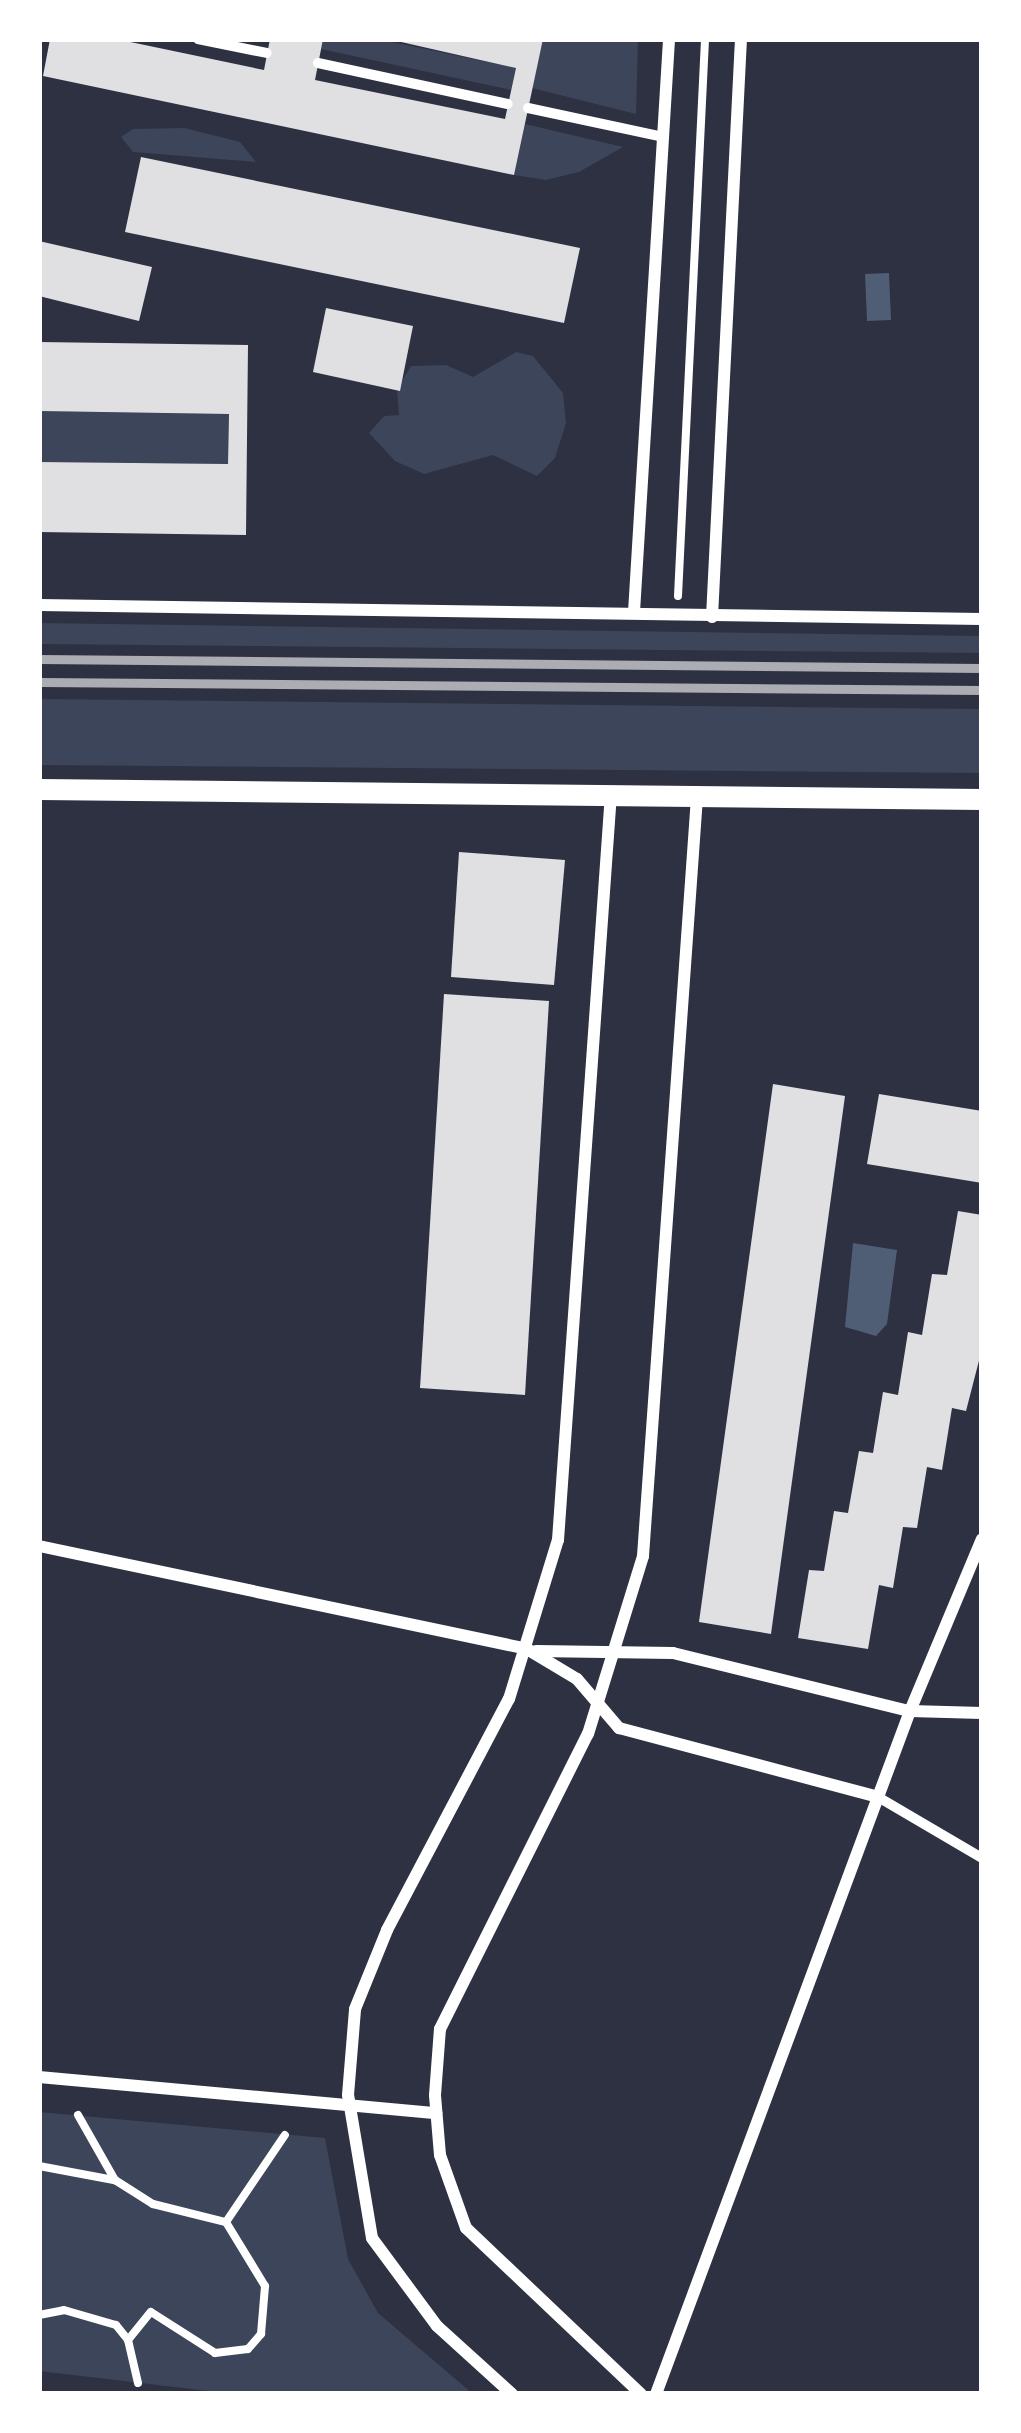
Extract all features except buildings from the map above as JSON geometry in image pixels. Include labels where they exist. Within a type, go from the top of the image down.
[{"type":"street","points":[[198,39],[267,53]]},
{"type":"street","points":[[634,612],[668,39]]},
{"type":"street","points":[[712,617],[741,39]]},
{"type":"street","points":[[318,63],[508,104]]},
{"type":"street","points":[[528,108],[663,137]]},
{"type":"street","points":[[39,605],[982,619]]},
{"type":"street","points":[[39,789],[982,799]]},
{"type":"street","points":[[512,2394],[436,2326],[372,2239],[349,2107],[356,2009],[527,1649],[558,1540],[611,794]]},
{"type":"street","points":[[641,2394],[466,2228],[453,2206],[436,2114],[440,2029],[599,1705],[620,1647],[652,1484],[697,797]]},
{"type":"street","points":[[656,2394],[910,1711],[982,1539]]},
{"type":"street","points":[[39,1546],[566,1656],[620,1647],[910,1711],[982,1713]]},
{"type":"street","points":[[527,1649],[577,1679],[599,1705],[642,1737],[878,1797],[982,1858]]},
{"type":"street","points":[[39,2077],[436,2114]]},
{"type":"path","points":[[677,615],[705,39]]},
{"type":"path","points":[[78,2115],[115,2180]]},
{"type":"path","points":[[226,2222],[285,2134]]},
{"type":"path","points":[[39,2166],[115,2180],[153,2204],[226,2222],[265,2287],[267,2315],[248,2350],[215,2353],[151,2312],[128,2340]]},
{"type":"path","points":[[39,2315],[64,2310],[116,2325],[128,2340],[138,2383]]},
{"type":"shaded area","points":[[323,39],[378,39],[516,68],[511,90],[321,49]]},
{"type":"shaded area","points":[[543,39],[638,39],[636,114],[532,88]]},
{"type":"shaded area","points":[[525,124],[623,147],[579,172],[546,180],[514,175]]},
{"type":"shaded area","points":[[185,128],[240,142],[256,162],[133,152],[121,137],[133,129]]},
{"type":"shaded area","points":[[889,273],[891,320],[867,321],[865,274]]},
{"type":"shaded area","points":[[516,352],[533,356],[563,393],[566,423],[555,458],[537,476],[493,455],[424,474],[395,461],[369,433],[384,416],[399,415],[397,389],[411,366],[446,365],[473,377]]},
{"type":"shaded area","points":[[39,411],[229,414],[228,464],[39,462]]},
{"type":"shaded area","points":[[39,623],[982,636],[982,653],[39,644]]},
{"type":"shaded area","points":[[39,699],[982,709],[982,773],[39,765]]},
{"type":"shaded area","points":[[853,1243],[897,1250],[887,1324],[876,1336],[845,1327]]},
{"type":"shaded area","points":[[39,2112],[325,2138],[348,2259],[378,2313],[473,2394],[234,2394],[39,2371]]},
{"type":"railway","points":[[39,659],[982,668]]},
{"type":"railway","points":[[39,682],[982,690]]}]
